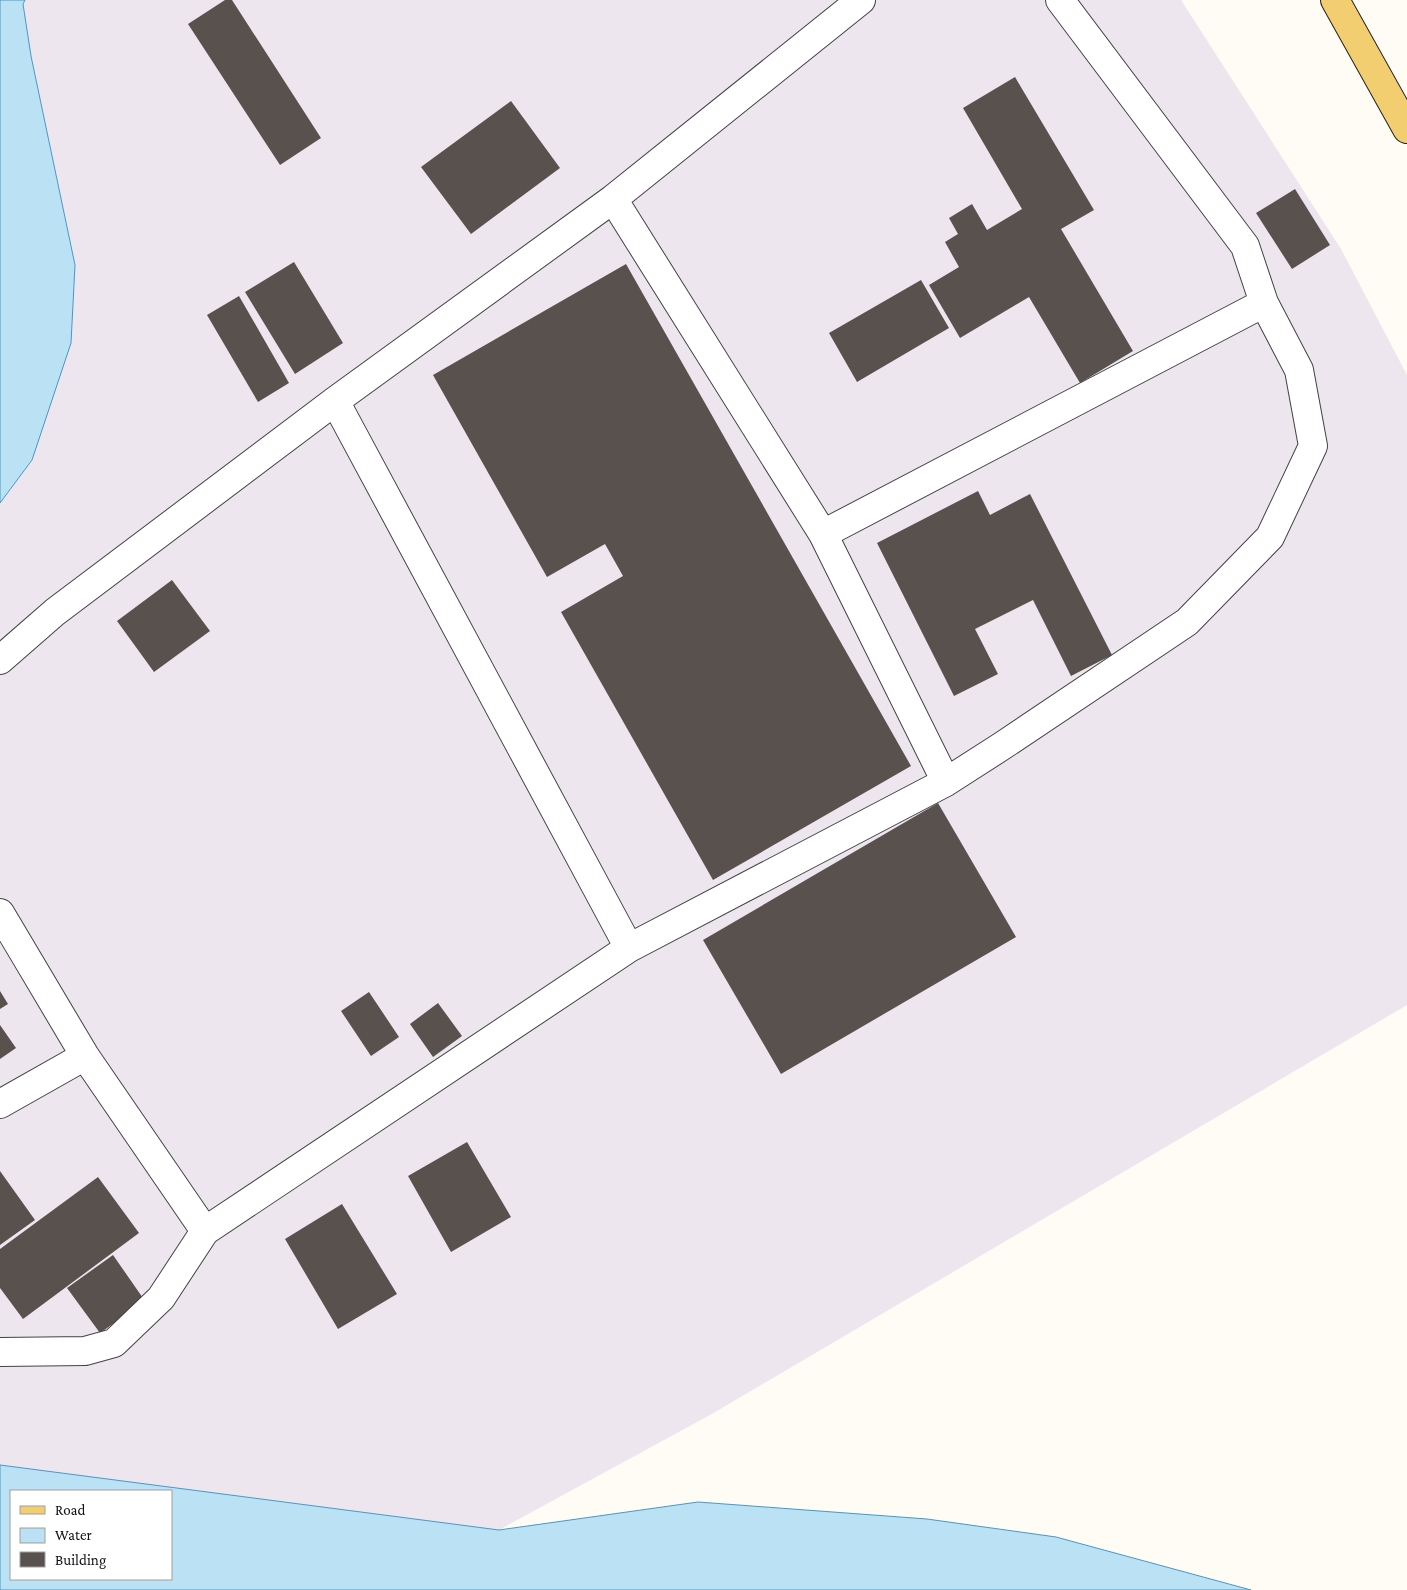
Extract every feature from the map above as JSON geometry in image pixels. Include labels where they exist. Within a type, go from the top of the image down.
[{"type":"main road","points":[[1335,0],[1407,129]]},
{"type":"street","points":[[0,660],[55,612],[335,401],[613,199],[861,0]]},
{"type":"street","points":[[0,1352],[84,1351],[114,1343],[161,1298],[205,1231],[628,948],[946,782],[1187,622],[1270,537],[1313,446],[1299,370],[1264,302],[1245,246],[1060,0]]},
{"type":"street","points":[[613,199],[823,534],[946,782]]},
{"type":"street","points":[[823,534],[1264,302]]},
{"type":"street","points":[[335,401],[628,948]]},
{"type":"street","points":[[0,913],[85,1056],[205,1231]]},
{"type":"street","points":[[0,1104],[85,1056]]},
{"type":"shaded area","points":[[25,0],[1181,0],[1341,249],[1407,375],[1407,1005],[710,1415],[499,1530],[0,1465],[0,503],[32,459],[71,343],[75,265],[31,56],[23,4]]},
{"type":"water","points":[[0,0],[25,0],[23,4],[31,56],[75,265],[71,343],[32,460],[0,503]]},
{"type":"water","points":[[0,1465],[499,1530],[698,1502],[927,1519],[1056,1537],[1251,1590],[0,1590]]},
{"type":"building","points":[[225,0],[232,0],[321,138],[280,165],[188,24]]},
{"type":"building","points":[[1015,77],[1094,210],[1061,229],[1133,351],[1080,383],[1029,297],[960,338],[929,285],[959,267],[945,242],[958,234],[949,218],[972,204],[987,230],[1022,209],[963,108]]},
{"type":"building","points":[[511,101],[560,168],[471,234],[421,167]]},
{"type":"building","points":[[1295,189],[1330,245],[1292,269],[1256,213]]},
{"type":"building","points":[[294,262],[343,343],[295,374],[245,292]]},
{"type":"building","points":[[626,264],[911,766],[713,880],[561,612],[623,576],[605,544],[547,577],[433,375]]},
{"type":"building","points":[[921,280],[949,328],[857,382],[829,333]]},
{"type":"building","points":[[239,296],[289,383],[258,402],[207,315]]},
{"type":"building","points":[[978,491],[990,515],[1030,494],[1112,655],[1071,676],[1033,600],[975,629],[998,674],[954,696],[877,543]]},
{"type":"building","points":[[172,580],[210,631],[154,672],[117,621]]},
{"type":"building","points":[[938,803],[1016,937],[781,1074],[703,940]]},
{"type":"building","points":[[0,991],[8,1004],[0,1009]]},
{"type":"building","points":[[369,992],[399,1037],[371,1056],[341,1011]]},
{"type":"building","points":[[438,1003],[462,1036],[433,1057],[410,1024]]},
{"type":"building","points":[[0,1025],[16,1048],[0,1059]]},
{"type":"building","points":[[467,1142],[511,1217],[451,1252],[408,1176]]},
{"type":"building","points":[[0,1171],[35,1220],[0,1245]]},
{"type":"building","points":[[98,1177],[139,1233],[23,1319],[0,1288],[0,1249]]},
{"type":"building","points":[[342,1204],[397,1294],[338,1329],[285,1239]]},
{"type":"building","points":[[113,1255],[145,1301],[100,1333],[67,1288]]}]
